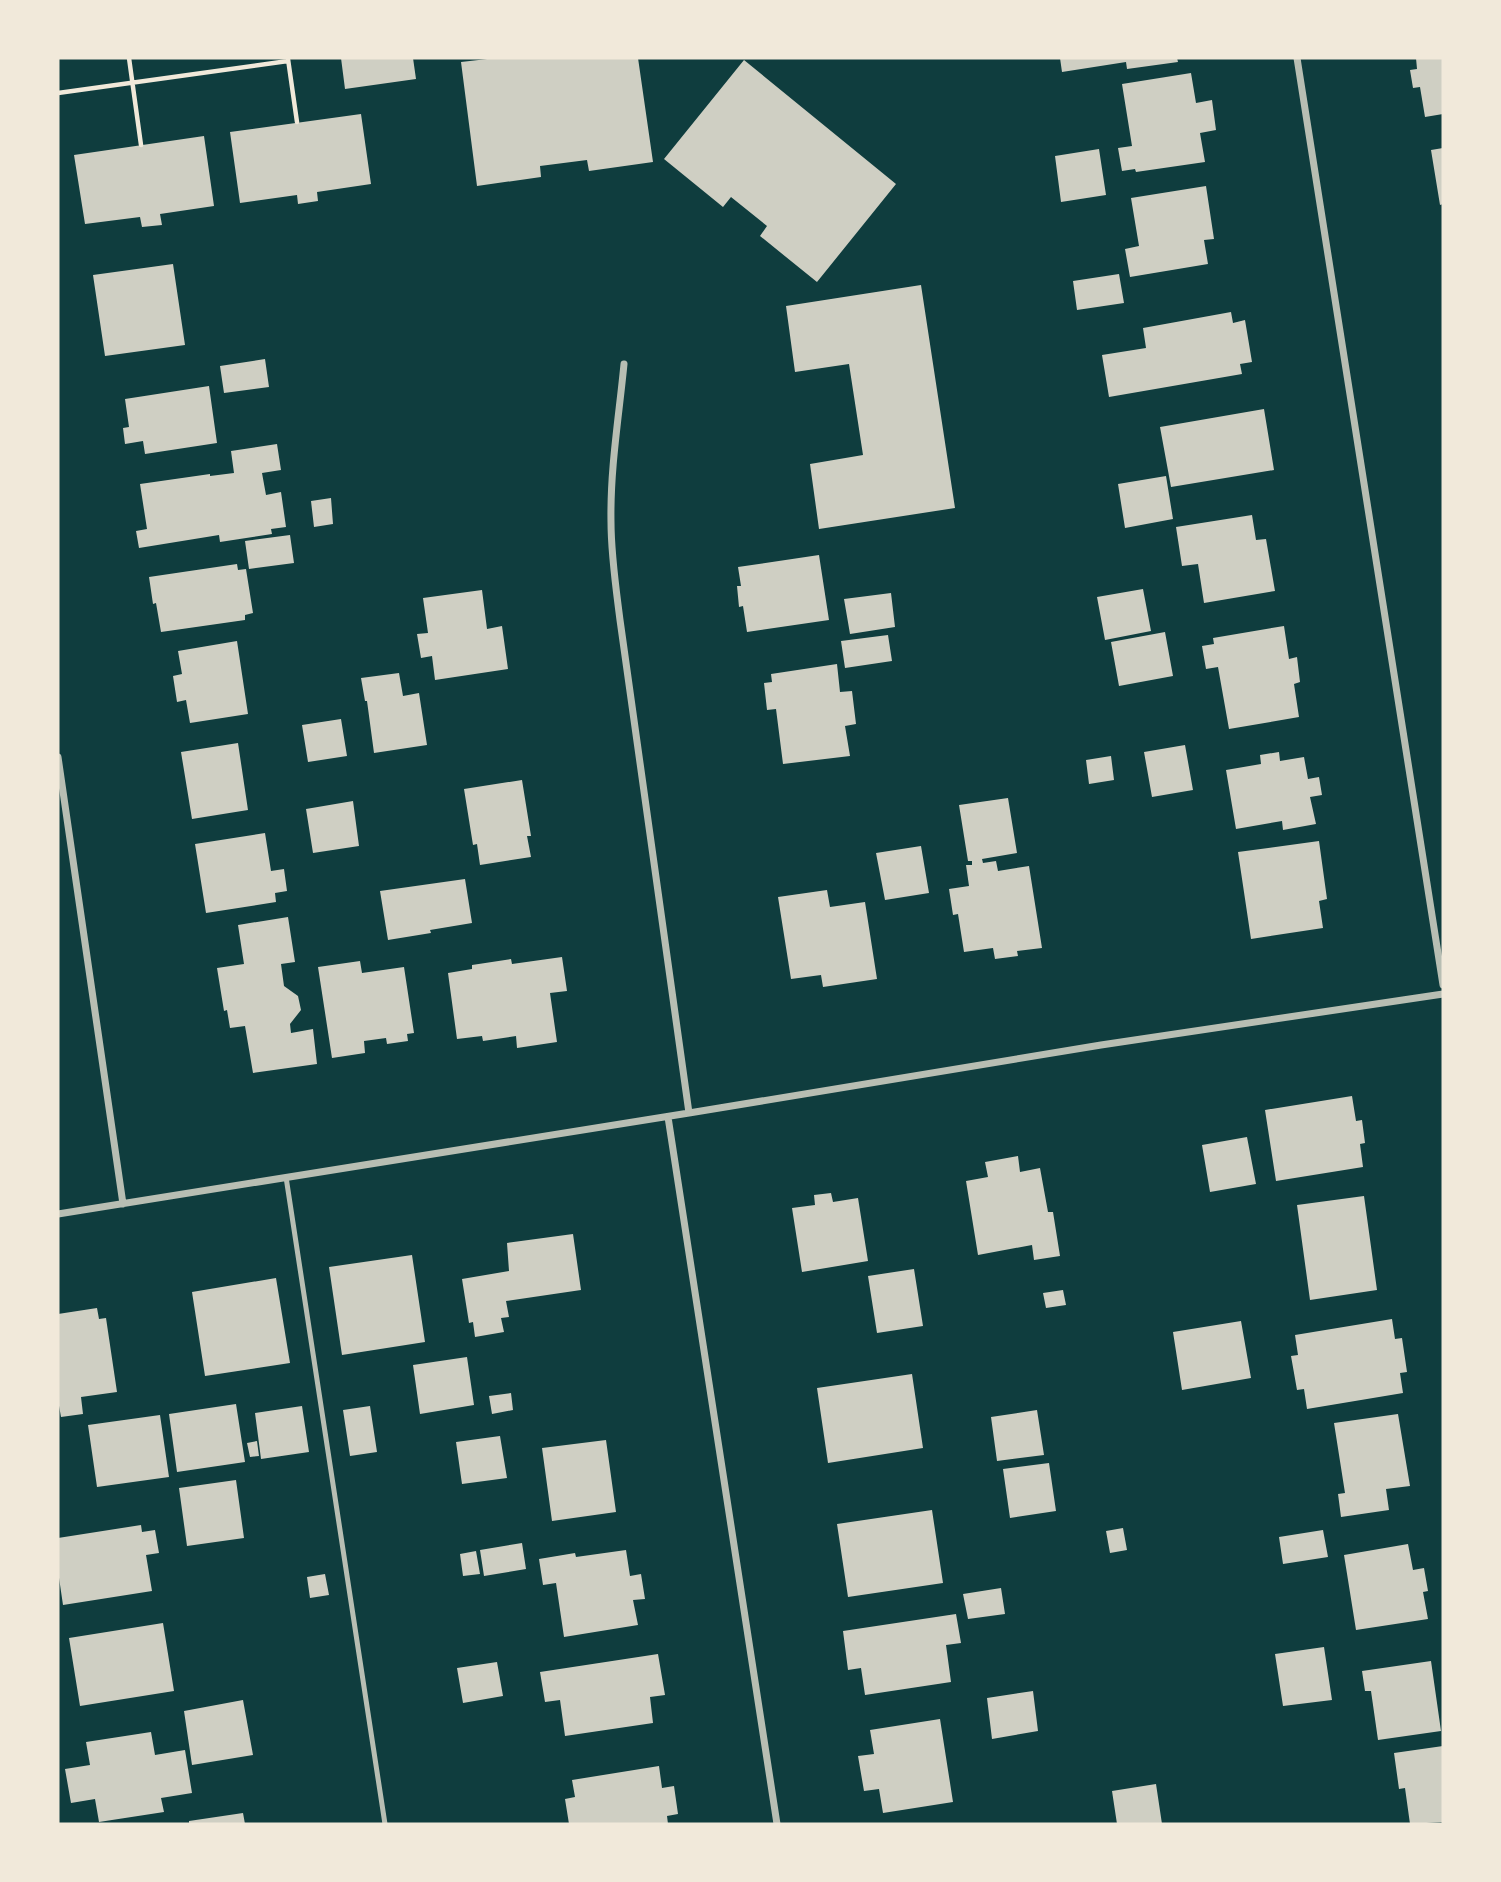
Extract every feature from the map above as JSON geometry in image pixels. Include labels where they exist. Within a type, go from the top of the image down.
[{"type":"street","points":[[1297,58],[1443,985]]},
{"type":"street","points":[[624,364],[613,472],[611,522],[614,569],[689,1113]]},
{"type":"street","points":[[58,757],[123,1204]]},
{"type":"street","points":[[58,1214],[1101,1045],[1443,994]]},
{"type":"street","points":[[668,1117],[777,1824]]},
{"type":"lane","points":[[286,1177],[385,1824]]},
{"type":"path","points":[[129,58],[141,145]]},
{"type":"path","points":[[58,93],[288,59],[297,122]]},
{"type":"building","points":[[341,58],[413,58],[416,79],[345,89]]},
{"type":"building","points":[[496,58],[638,58],[653,162],[589,171],[587,160],[540,166],[541,177],[477,186],[461,62]]},
{"type":"building","points":[[1060,58],[1177,58],[1178,62],[1127,69],[1126,62],[1062,72]]},
{"type":"building","points":[[1416,58],[1443,58],[1443,114],[1425,117],[1420,87],[1413,88],[1410,70],[1417,69]]},
{"type":"building","points":[[744,60],[896,184],[817,282],[760,236],[767,226],[731,197],[723,207],[664,159]]},
{"type":"building","points":[[1191,73],[1196,103],[1212,100],[1216,130],[1200,133],[1205,162],[1136,172],[1135,169],[1122,171],[1118,148],[1132,146],[1122,84]]},
{"type":"building","points":[[361,114],[371,184],[317,192],[318,201],[298,204],[297,195],[240,203],[230,132]]},
{"type":"building","points":[[204,136],[214,206],[160,214],[162,225],[142,227],[140,217],[85,224],[74,155]]},
{"type":"building","points":[[1443,148],[1443,204],[1440,205],[1431,150]]},
{"type":"building","points":[[1099,149],[1106,195],[1061,202],[1055,156]]},
{"type":"building","points":[[1206,186],[1214,239],[1204,240],[1208,264],[1130,277],[1125,249],[1139,246],[1131,198]]},
{"type":"building","points":[[173,264],[185,345],[105,356],[93,275]]},
{"type":"building","points":[[1119,274],[1124,303],[1077,310],[1073,281]]},
{"type":"building","points":[[921,285],[955,508],[819,529],[810,464],[863,455],[849,364],[795,372],[786,306]]},
{"type":"building","points":[[1231,312],[1233,323],[1245,320],[1252,362],[1240,364],[1242,374],[1109,397],[1102,355],[1146,348],[1143,328]]},
{"type":"building","points":[[265,359],[269,387],[224,393],[220,366]]},
{"type":"building","points":[[209,386],[217,443],[145,454],[143,441],[125,444],[123,428],[129,427],[125,399]]},
{"type":"building","points":[[1264,409],[1274,470],[1171,487],[1160,427]]},
{"type":"building","points":[[277,444],[281,470],[262,473],[266,495],[281,492],[286,527],[271,529],[272,534],[220,542],[219,535],[139,548],[136,531],[147,529],[140,484],[234,473],[231,451]]},
{"type":"building","points":[[1166,476],[1173,519],[1125,528],[1118,484]]},
{"type":"building","points":[[331,498],[333,524],[314,527],[311,501]]},
{"type":"building","points":[[1252,515],[1256,540],[1266,539],[1275,591],[1204,603],[1198,564],[1182,566],[1176,527]]},
{"type":"building","points":[[290,535],[294,563],[249,569],[245,541]]},
{"type":"building","points":[[819,555],[829,620],[747,632],[743,606],[739,607],[737,586],[741,586],[738,567]]},
{"type":"building","points":[[237,564],[238,570],[246,569],[253,613],[245,615],[245,620],[161,632],[149,577]]},
{"type":"building","points":[[1143,589],[1151,631],[1105,640],[1097,597]]},
{"type":"building","points":[[482,590],[487,629],[502,626],[508,669],[435,680],[432,656],[421,658],[417,634],[428,633],[423,598]]},
{"type":"building","points":[[891,593],[895,627],[850,634],[844,599]]},
{"type":"building","points":[[1284,626],[1289,659],[1297,657],[1300,682],[1294,684],[1299,717],[1229,729],[1218,667],[1206,669],[1202,646],[1214,644],[1213,638]]},
{"type":"building","points":[[1165,632],[1173,676],[1119,686],[1111,642]]},
{"type":"building","points":[[888,635],[892,661],[845,668],[841,641]]},
{"type":"building","points":[[237,641],[248,714],[190,723],[186,700],[177,702],[173,676],[182,674],[178,651]]},
{"type":"building","points":[[837,664],[840,692],[852,691],[856,724],[845,726],[850,756],[783,764],[776,709],[767,710],[764,683],[772,682],[771,674]]},
{"type":"building","points":[[399,673],[403,696],[419,693],[427,745],[374,753],[361,678]]},
{"type":"building","points":[[341,719],[347,756],[308,762],[302,725]]},
{"type":"building","points":[[238,743],[248,810],[192,819],[181,752]]},
{"type":"building","points":[[1185,745],[1193,790],[1152,797],[1144,752]]},
{"type":"building","points":[[1279,752],[1280,761],[1304,757],[1308,779],[1319,777],[1322,795],[1310,797],[1316,824],[1283,830],[1282,821],[1236,829],[1226,770],[1261,764],[1260,755]]},
{"type":"building","points":[[1111,756],[1114,780],[1089,784],[1086,760]]},
{"type":"building","points":[[522,780],[531,836],[527,836],[531,857],[480,865],[477,844],[473,845],[464,789]]},
{"type":"building","points":[[1008,798],[1017,853],[982,859],[983,863],[996,861],[998,871],[1029,866],[1042,948],[1017,951],[1018,956],[995,959],[993,948],[964,952],[958,914],[953,915],[949,889],[969,886],[966,865],[972,865],[972,861],[968,861],[959,805]]},
{"type":"building","points":[[353,801],[359,846],[313,853],[306,809]]},
{"type":"building","points":[[265,833],[271,871],[284,869],[287,891],[275,893],[276,902],[206,913],[195,844]]},
{"type":"building","points":[[1319,841],[1327,899],[1319,901],[1323,928],[1251,939],[1238,852]]},
{"type":"building","points":[[921,846],[929,893],[885,900],[876,853]]},
{"type":"building","points":[[465,879],[472,923],[388,940],[380,891]]},
{"type":"building","points":[[827,890],[830,907],[865,902],[877,979],[823,987],[821,975],[791,979],[778,897]]},
{"type":"building","points":[[288,917],[295,962],[281,964],[284,986],[298,996],[301,1010],[290,1024],[291,1033],[313,1029],[317,1064],[253,1073],[245,1026],[230,1028],[227,1010],[224,1011],[217,968],[244,964],[238,925]]},
{"type":"building","points":[[562,957],[567,991],[550,993],[557,1042],[517,1048],[516,1036],[483,1041],[482,1036],[457,1039],[448,973],[472,969],[472,965],[511,959],[512,964]]},
{"type":"building","points":[[360,961],[362,973],[404,967],[414,1033],[407,1034],[408,1041],[387,1044],[386,1038],[364,1041],[365,1053],[332,1058],[318,967]]},
{"type":"building","points":[[1352,1096],[1356,1121],[1362,1120],[1365,1143],[1360,1144],[1363,1167],[1276,1181],[1265,1110]]},
{"type":"building","points":[[1247,1137],[1256,1184],[1210,1192],[1202,1145]]},
{"type":"building","points":[[1018,1156],[1020,1172],[1040,1168],[1048,1212],[1053,1212],[1060,1256],[1034,1260],[1032,1245],[978,1255],[966,1181],[988,1177],[985,1162]]},
{"type":"building","points":[[831,1193],[833,1202],[858,1198],[868,1261],[802,1272],[792,1208],[815,1205],[814,1195]]},
{"type":"building","points":[[1364,1196],[1377,1290],[1310,1300],[1297,1205]]},
{"type":"building","points":[[573,1234],[581,1290],[506,1301],[509,1317],[501,1318],[504,1332],[475,1337],[473,1322],[469,1323],[462,1279],[509,1271],[507,1243]]},
{"type":"building","points":[[412,1255],[425,1342],[342,1355],[329,1267]]},
{"type":"building","points":[[914,1269],[923,1326],[877,1333],[868,1276]]},
{"type":"building","points":[[276,1278],[290,1363],[205,1376],[192,1292]]},
{"type":"building","points":[[1063,1290],[1066,1305],[1046,1308],[1043,1293]]},
{"type":"building","points":[[97,1308],[99,1319],[106,1318],[117,1392],[81,1397],[83,1414],[61,1417],[58,1400],[58,1314]]},
{"type":"building","points":[[1392,1319],[1395,1339],[1402,1338],[1407,1372],[1400,1373],[1403,1393],[1307,1409],[1304,1389],[1297,1390],[1291,1356],[1298,1355],[1295,1335]]},
{"type":"building","points":[[1241,1321],[1251,1378],[1182,1390],[1173,1332]]},
{"type":"building","points":[[467,1357],[474,1405],[420,1414],[413,1365]]},
{"type":"building","points":[[912,1374],[923,1448],[828,1463],[817,1388]]},
{"type":"building","points":[[511,1393],[513,1410],[492,1414],[489,1396]]},
{"type":"building","points":[[236,1404],[245,1462],[177,1472],[169,1414]]},
{"type":"building","points":[[302,1406],[309,1452],[261,1459],[255,1413]]},
{"type":"building","points":[[370,1406],[377,1452],[350,1456],[343,1410]]},
{"type":"building","points":[[1037,1410],[1044,1455],[997,1461],[991,1417]]},
{"type":"building","points":[[1398,1414],[1410,1486],[1386,1489],[1389,1510],[1341,1517],[1338,1494],[1345,1493],[1334,1423]]},
{"type":"building","points":[[160,1415],[169,1477],[97,1487],[88,1425]]},
{"type":"building","points":[[500,1436],[507,1478],[462,1484],[456,1442]]},
{"type":"building","points":[[606,1440],[616,1512],[552,1521],[542,1448]]},
{"type":"building","points":[[257,1441],[259,1456],[250,1457],[247,1443]]},
{"type":"building","points":[[1049,1463],[1056,1511],[1010,1518],[1003,1469]]},
{"type":"building","points":[[236,1480],[244,1538],[187,1546],[179,1488]]},
{"type":"building","points":[[932,1510],[943,1583],[848,1597],[837,1524]]},
{"type":"building","points":[[141,1525],[142,1532],[155,1530],[159,1553],[146,1555],[152,1591],[63,1605],[58,1571],[58,1538]]},
{"type":"building","points":[[1123,1528],[1127,1550],[1110,1553],[1106,1531]]},
{"type":"building","points":[[1323,1530],[1328,1557],[1283,1564],[1279,1537]]},
{"type":"building","points":[[522,1543],[526,1569],[484,1576],[480,1550]]},
{"type":"building","points":[[1408,1544],[1413,1570],[1424,1568],[1428,1591],[1423,1592],[1428,1619],[1356,1630],[1344,1555]]},
{"type":"building","points":[[626,1550],[630,1576],[641,1574],[645,1599],[633,1600],[638,1625],[564,1637],[556,1583],[543,1585],[539,1559],[575,1553],[576,1557]]},
{"type":"building","points":[[476,1551],[480,1574],[463,1576],[460,1554]]},
{"type":"building","points":[[325,1574],[329,1595],[310,1598],[307,1577]]},
{"type":"building","points":[[1001,1588],[1005,1614],[968,1619],[963,1594]]},
{"type":"building","points":[[956,1614],[961,1643],[946,1645],[951,1682],[865,1695],[861,1668],[848,1670],[843,1631]]},
{"type":"building","points":[[163,1623],[174,1691],[80,1706],[69,1638]]},
{"type":"building","points":[[1324,1647],[1332,1700],[1283,1706],[1275,1654]]},
{"type":"building","points":[[658,1654],[665,1695],[650,1697],[653,1723],[565,1736],[560,1700],[545,1702],[540,1672]]},
{"type":"building","points":[[1431,1661],[1441,1731],[1378,1740],[1371,1691],[1365,1691],[1362,1671]]},
{"type":"building","points":[[497,1662],[503,1696],[463,1703],[457,1668]]},
{"type":"building","points":[[1033,1691],[1038,1731],[992,1739],[987,1698]]},
{"type":"building","points":[[243,1700],[253,1755],[192,1765],[184,1711]]},
{"type":"building","points":[[940,1719],[953,1802],[883,1813],[879,1789],[864,1791],[858,1756],[874,1754],[870,1730]]},
{"type":"building","points":[[151,1732],[155,1755],[185,1750],[192,1793],[161,1798],[164,1812],[99,1822],[95,1799],[71,1803],[65,1769],[90,1765],[86,1742]]},
{"type":"building","points":[[1443,1746],[1443,1822],[1410,1824],[1405,1788],[1399,1789],[1394,1753]]},
{"type":"building","points":[[659,1766],[662,1788],[674,1786],[678,1814],[667,1816],[668,1824],[569,1824],[565,1799],[575,1797],[572,1780]]},
{"type":"building","points":[[1156,1784],[1162,1824],[1117,1824],[1112,1791]]},
{"type":"building","points":[[243,1813],[245,1824],[189,1824],[189,1821]]}]
